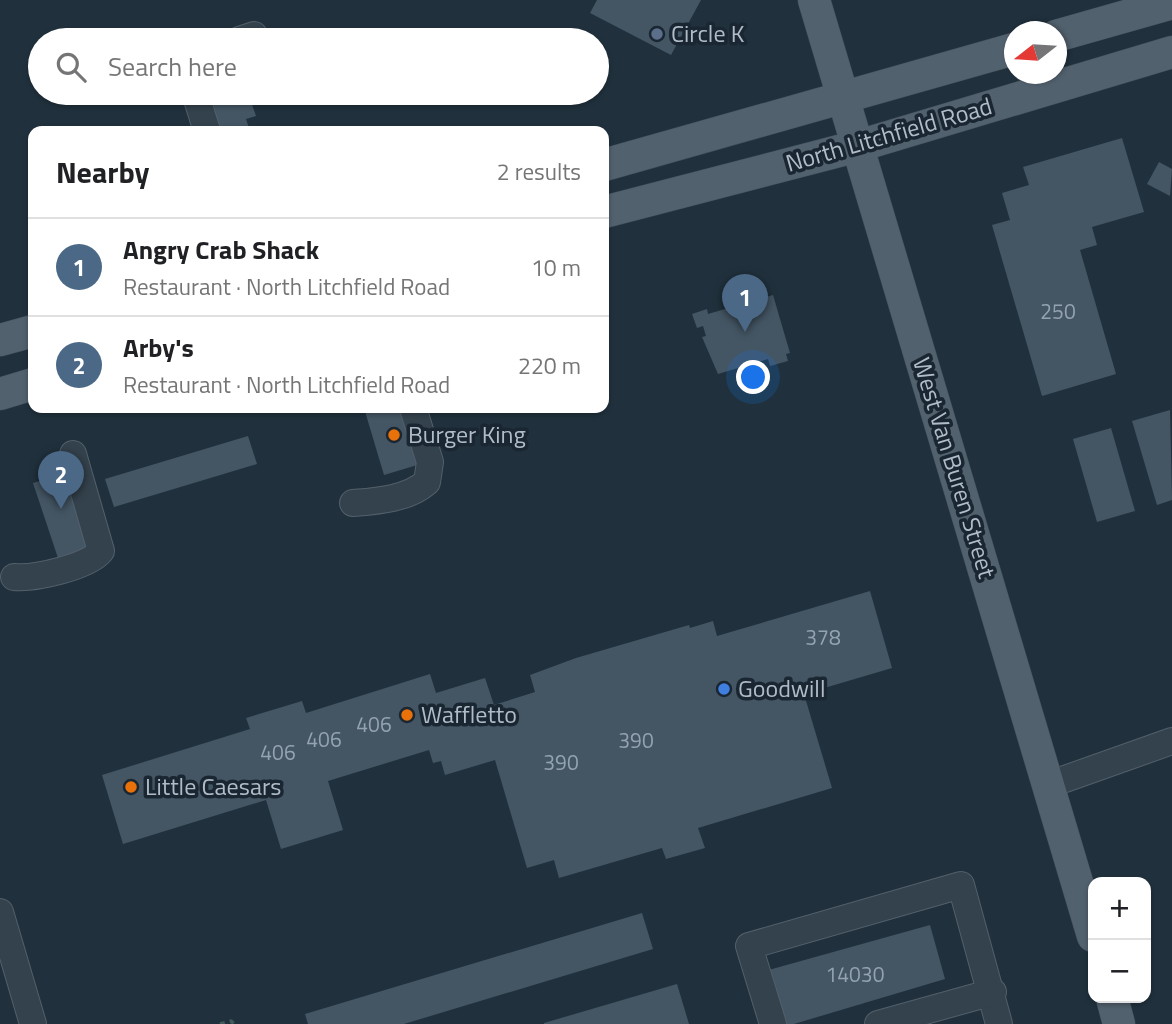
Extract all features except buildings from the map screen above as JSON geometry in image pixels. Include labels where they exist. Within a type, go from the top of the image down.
[{"type":"main road","name":"West Van Buren Street","points":[[814,0],[1088,919]]},
{"type":"main road","points":[[1067,33],[1172,2]]},
{"type":"main road","name":"North Litchfield Road","points":[[609,165],[1004,52]]},
{"type":"main road","name":"North Litchfield Road","points":[[609,211],[858,146],[1172,52]]},
{"type":"main road","points":[[0,340],[28,332]]},
{"type":"main road","points":[[0,394],[28,386]]},
{"type":"main road","points":[[1113,1003],[1119,1024]]},
{"type":"street","points":[[199,105],[205,126]]},
{"type":"street","points":[[353,503],[390,498],[419,489],[427,482],[430,463],[415,413]]},
{"type":"street","points":[[14,577],[30,578],[42,575],[89,560],[101,551],[73,454]]},
{"type":"street","points":[[1048,785],[1172,741]]},
{"type":"street","points":[[773,1024],[749,946],[961,885],[993,992],[999,1024]]},
{"type":"street","points":[[0,912],[33,1024]]},
{"type":"street","points":[[878,1024],[993,992]]},
{"type":"path","points":[[220,1024],[232,1021],[234,1024]]},
{"type":"place","name":"Circle K","points":[[657,34]]},
{"type":"place","name":"Angry Crab Shack","points":[[745,332]]},
{"type":"place","name":"Burger King","points":[[394,435]]},
{"type":"place","name":"Arby's","points":[[61,509]]},
{"type":"place","name":"Goodwill","points":[[724,689]]},
{"type":"place","name":"Waffletto","points":[[407,715]]},
{"type":"place","name":"Little Caesars","points":[[131,787]]}]
